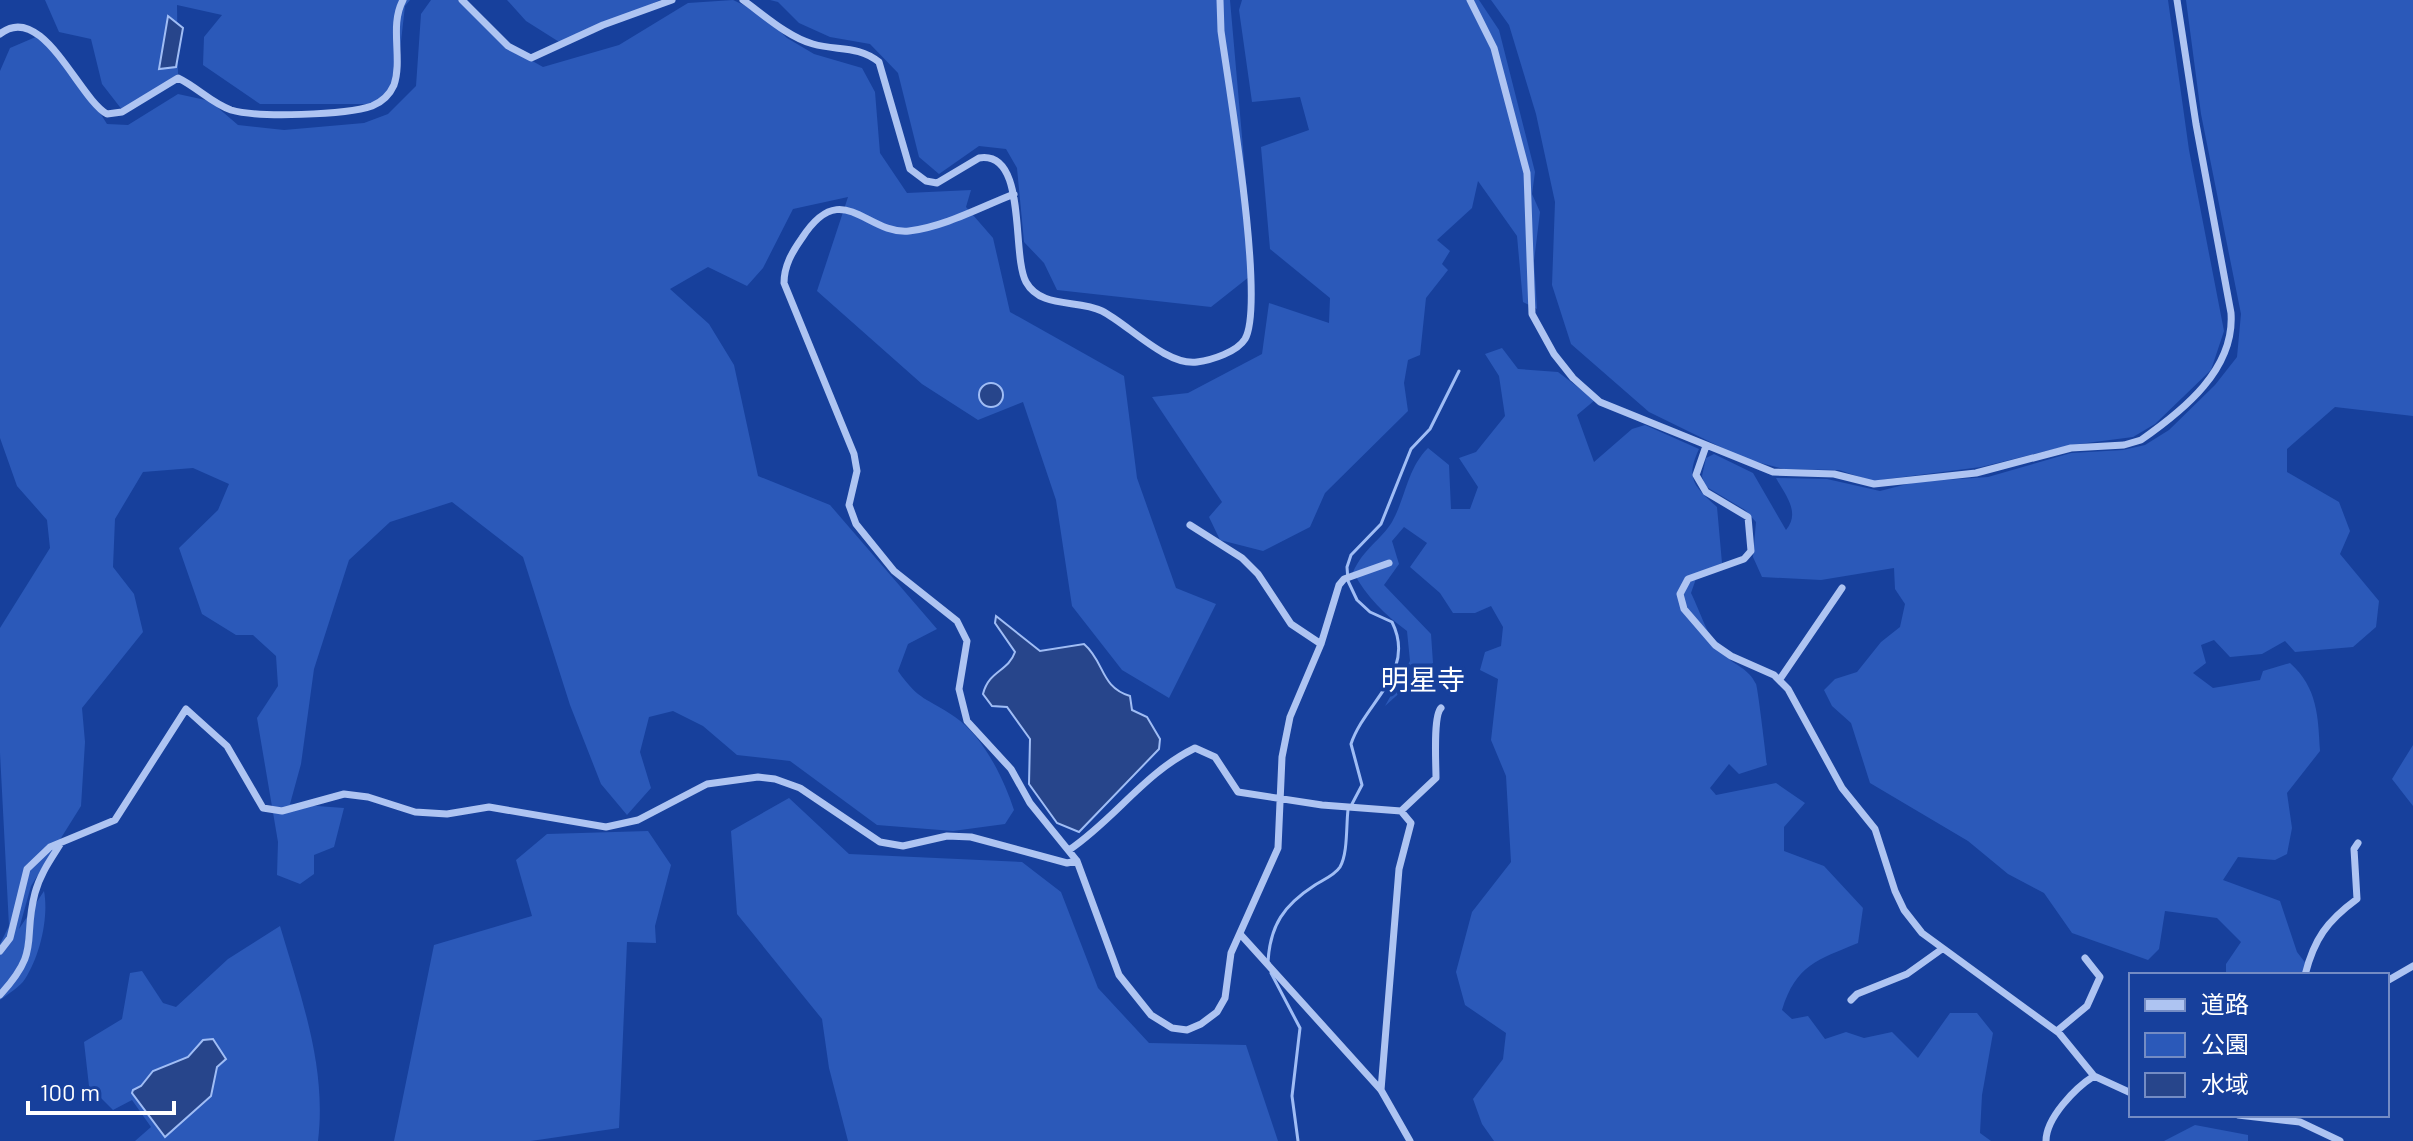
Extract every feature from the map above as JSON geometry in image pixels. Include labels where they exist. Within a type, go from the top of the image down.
[{"type":"street","points":[[0,34],[6,28],[25,26],[42,36],[62,56],[85,94],[107,114],[122,112],[178,78],[233,111],[280,115],[372,106],[386,98],[394,85],[397,18],[403,0]]},
{"type":"street","points":[[462,0],[508,46],[531,58],[603,25],[672,0]]},
{"type":"street","points":[[743,0],[801,40],[815,45],[861,50],[879,62],[906,159],[917,176],[937,183],[969,162],[987,157],[1008,172],[1014,194],[1019,265],[1026,283],[1038,296],[1103,311],[1185,362],[1212,358],[1243,342],[1247,333],[1251,278],[1220,0]]},
{"type":"street","points":[[1470,0],[1494,48],[1527,173],[1528,276],[1532,314],[1573,378],[1600,402],[1773,472],[1834,474],[1862,483],[1976,473],[2071,448],[2124,445],[2141,440],[2211,378],[2228,352],[2233,333],[2231,313],[2177,0]]},
{"type":"street","points":[[1014,194],[908,231],[858,214],[829,211],[815,220],[798,244],[788,260],[784,283],[854,454],[857,471],[849,505],[856,524],[894,571],[957,621],[967,641],[959,689],[967,721],[1011,769],[1030,803],[1077,861],[1119,975],[1151,1015],[1172,1028],[1187,1030],[1217,1012],[1225,998],[1229,961],[1278,848],[1282,757],[1290,717],[1344,579],[1389,563]]},
{"type":"street","points":[[1706,446],[1696,475],[1700,485],[1748,517],[1751,551],[1744,559],[1695,574],[1681,586],[1681,601],[1715,645],[1780,679],[1842,788],[1875,829],[1904,910],[1922,933],[2057,1031],[2094,1076],[2129,1092]]},
{"type":"street","points":[[1190,525],[1242,558],[1258,574],[1291,624],[1321,644]]},
{"type":"street","points":[[1780,679],[1842,588]]},
{"type":"street","points":[[1401,811],[1436,778],[1439,741],[1435,720],[1441,708]]},
{"type":"street","points":[[0,951],[10,938],[27,869],[50,847],[115,820],[186,709],[227,746],[263,808],[282,811],[344,794],[368,797],[415,812],[447,814],[489,807],[606,827],[638,820],[707,784],[758,777],[800,788],[880,842],[903,846],[947,836],[971,837],[1067,863],[1077,861]]},
{"type":"street","points":[[1069,850],[1144,780],[1170,760],[1195,748],[1215,757],[1238,792],[1401,811],[1411,823],[1411,832],[1399,869],[1381,1090]]},
{"type":"street","points":[[0,995],[16,978],[31,947],[34,896],[61,843]]},
{"type":"street","points":[[2306,973],[2320,932],[2332,917],[2357,899],[2359,891],[2354,849],[2358,843]]},
{"type":"street","points":[[1241,935],[1381,1090],[1410,1141]]},
{"type":"street","points":[[1851,1000],[1857,994],[1907,974],[1942,949]]},
{"type":"street","points":[[2057,1031],[2087,1006],[2100,977],[2085,958]]},
{"type":"street","points":[[2389,980],[2413,966]]},
{"type":"street","points":[[2046,1141],[2046,1131],[2073,1094],[2094,1076]]},
{"type":"street","points":[[2256,1117],[2300,1122],[2340,1141]]},
{"type":"green space","points":[[45,0],[410,0],[405,6],[396,86],[374,104],[260,104],[203,65],[204,37],[222,15],[177,5],[178,74],[123,111],[102,84],[91,39],[59,32]]},
{"type":"green space","points":[[431,0],[467,0],[506,46],[543,67],[619,45],[688,3],[733,0],[761,13],[787,38],[814,54],[862,68],[875,92],[880,153],[907,193],[971,190],[966,207],[993,238],[1010,312],[1124,376],[1137,478],[1176,588],[1216,604],[1169,698],[1122,670],[1072,606],[1056,500],[1023,402],[978,420],[922,384],[817,291],[848,197],[793,209],[763,268],[747,286],[708,267],[670,289],[709,324],[734,365],[758,476],[830,505],[937,629],[908,644],[898,671],[918,694],[955,717],[975,735],[998,772],[1014,810],[1005,824],[953,831],[877,825],[790,761],[737,755],[703,726],[673,711],[649,717],[640,752],[651,788],[627,815],[601,784],[570,705],[523,557],[452,502],[390,522],[349,560],[314,669],[301,764],[290,804],[344,808],[334,847],[314,855],[314,874],[300,884],[277,875],[278,842],[257,718],[278,686],[276,656],[253,635],[236,635],[202,614],[179,548],[218,510],[229,484],[193,468],[143,472],[115,519],[113,567],[134,594],[143,632],[82,708],[85,742],[81,806],[31,886],[19,929],[44,891],[44,924],[35,959],[23,982],[0,1000],[0,944],[9,926],[0,753],[0,628],[50,548],[47,520],[17,486],[0,438],[0,71],[10,48],[38,36],[69,64],[107,124],[128,125],[178,94],[210,101],[238,125],[284,130],[364,123],[388,114],[416,86],[421,14]]},
{"type":"green space","points":[[507,0],[660,0],[564,45],[526,21]]},
{"type":"green space","points":[[770,0],[1230,0],[1254,273],[1211,307],[1057,290],[1044,263],[1024,242],[1017,168],[1006,149],[979,146],[939,174],[919,157],[898,73],[870,44],[830,37],[799,23],[778,2]]},
{"type":"green space","points":[[1242,0],[1479,0],[1499,30],[1535,172],[1532,194],[1540,212],[1534,261],[1537,309],[1523,302],[1517,236],[1478,181],[1472,208],[1437,240],[1450,251],[1442,264],[1448,270],[1426,298],[1420,355],[1408,360],[1404,383],[1408,411],[1325,493],[1310,527],[1263,551],[1220,540],[1209,517],[1222,502],[1152,397],[1188,393],[1262,354],[1269,303],[1329,323],[1330,298],[1270,249],[1261,147],[1309,130],[1300,97],[1252,102],[1239,10]]},
{"type":"green space","points":[[1491,0],[2168,0],[2189,150],[2224,331],[2211,370],[2155,424],[2133,437],[2071,445],[1981,467],[1872,481],[1839,470],[1784,469],[1745,459],[1649,412],[1571,344],[1552,285],[1555,202],[1536,114],[1509,25]]},
{"type":"green space","points":[[2186,0],[2413,0],[2413,416],[2335,407],[2287,449],[2287,472],[2339,502],[2350,531],[2340,554],[2379,601],[2376,627],[2353,647],[2295,652],[2285,641],[2262,654],[2230,657],[2214,640],[2201,645],[2206,663],[2193,673],[2213,688],[2260,680],[2263,671],[2290,663],[2311,693],[2317,715],[2320,751],[2287,793],[2292,828],[2287,854],[2275,860],[2238,857],[2223,880],[2280,901],[2297,952],[2307,965],[2307,973],[2226,973],[2226,964],[2241,942],[2217,918],[2165,911],[2159,949],[2148,960],[2072,933],[2044,893],[2008,874],[1968,841],[1870,783],[1851,723],[1832,706],[1824,690],[1835,679],[1857,672],[1881,642],[1900,627],[1905,604],[1895,589],[1894,568],[1821,580],[1762,577],[1753,557],[1756,522],[1745,510],[1705,486],[1702,476],[1706,458],[1714,454],[1753,473],[1786,530],[1792,510],[1776,478],[1827,479],[1880,491],[1915,482],[1988,477],[2071,453],[2123,450],[2145,445],[2169,430],[2215,385],[2237,357],[2241,314],[2201,114]]},
{"type":"green space","points":[[1502,348],[1518,369],[1558,372],[1595,400],[1577,415],[1594,462],[1632,429],[1645,425],[1699,449],[1692,475],[1698,487],[1717,507],[1722,563],[1698,573],[1691,593],[1719,649],[1746,671],[1756,684],[1767,765],[1739,774],[1729,764],[1710,788],[1716,795],[1776,783],[1805,803],[1784,827],[1784,851],[1824,866],[1863,908],[1858,943],[1810,966],[1794,983],[1782,1010],[1792,1019],[1808,1016],[1825,1039],[1846,1032],[1864,1038],[1892,1032],[1918,1058],[1950,1013],[1977,1013],[1993,1033],[1982,1095],[1980,1133],[1991,1141],[1494,1141],[1482,1124],[1473,1099],[1503,1059],[1506,1033],[1465,1005],[1456,972],[1472,912],[1511,862],[1506,776],[1491,740],[1498,679],[1480,670],[1485,652],[1501,646],[1503,627],[1491,606],[1475,613],[1453,613],[1440,593],[1410,567],[1427,543],[1404,527],[1392,541],[1399,564],[1384,585],[1431,634],[1433,663],[1385,706],[1410,661],[1407,631],[1377,604],[1353,572],[1392,522],[1415,465],[1428,448],[1449,465],[1451,509],[1470,509],[1478,487],[1459,458],[1476,452],[1505,416],[1499,376],[1485,354]]},
{"type":"green space","points":[[2413,745],[2413,806],[2392,779]]},
{"type":"green space","points":[[789,798],[849,854],[1022,862],[1061,892],[1098,988],[1149,1043],[1246,1045],[1278,1141],[848,1141],[829,1068],[822,1019],[737,914],[731,831]]},
{"type":"green space","points":[[648,831],[671,865],[655,926],[656,943],[627,942],[619,1128],[531,1141],[394,1141],[434,945],[532,916],[516,860],[547,834]]},
{"type":"green space","points":[[280,926],[304,1006],[315,1059],[320,1113],[318,1141],[135,1141],[151,1127],[132,1100],[113,1110],[89,1086],[84,1042],[122,1019],[130,973],[142,971],[163,1003],[176,1007],[228,959]]},
{"type":"green space","points":[[2195,1125],[2248,1135],[2248,1141],[2164,1141]]},
{"type":"water","points":[[168,16],[183,28],[176,67],[159,69]]},
{"type":"water","points":[[991,383],[999,387],[1003,395],[999,403],[991,407],[983,403],[979,395],[983,387]]},
{"type":"water","points":[[996,616],[1040,651],[1084,644],[1113,687],[1130,696],[1132,710],[1147,717],[1160,739],[1159,749],[1079,832],[1057,823],[1029,784],[1030,739],[1007,707],[992,706],[983,694],[990,680],[1008,664],[1015,652],[995,623]]},
{"type":"water","points":[[213,1039],[226,1059],[217,1067],[211,1096],[165,1137],[132,1093],[133,1090],[141,1086],[153,1071],[188,1057],[203,1040]]},
{"type":"waterway","points":[[1352,804],[1362,785],[1351,744],[1394,672],[1398,640],[1392,622],[1370,612],[1357,600],[1348,581],[1347,567],[1351,555],[1381,524],[1411,449],[1430,429],[1459,371]]},
{"type":"waterway","points":[[1268,962],[1272,937],[1287,908],[1340,867],[1346,847],[1348,810]]},
{"type":"waterway","points":[[1271,973],[1300,1028],[1292,1096],[1298,1141]]},
{"type":"district","name":"明星寺","points":[[1423,679]]}]
